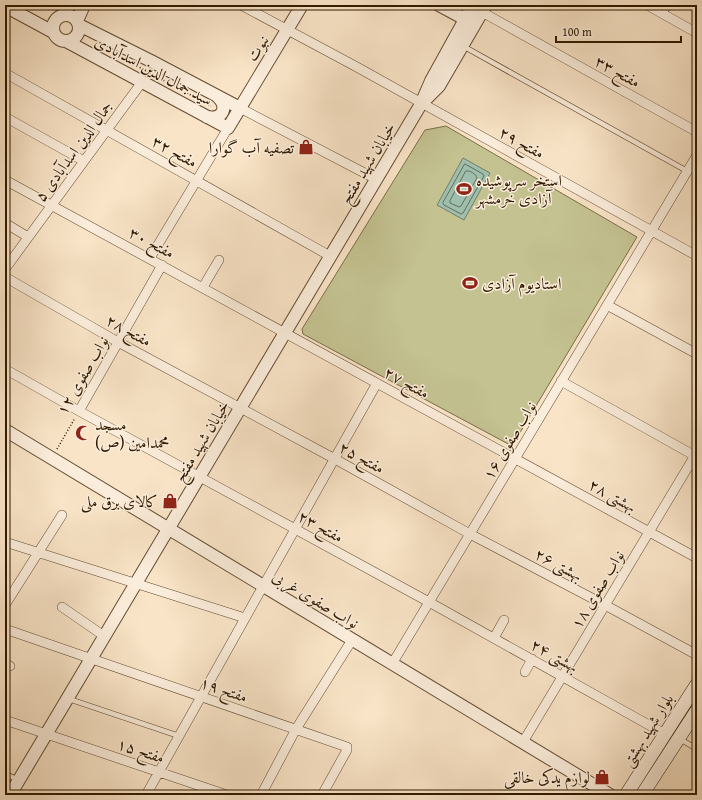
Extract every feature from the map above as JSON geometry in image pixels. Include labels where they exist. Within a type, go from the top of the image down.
[{"type":"main road","name":"بلوار شهید بهشتی","points":[[626,795],[697,684]]},
{"type":"main road","name":"بلوار شهید بهشتی","points":[[642,795],[697,710]]},
{"type":"street","points":[[9,7],[53,32],[58,39],[66,41],[73,39],[76,36],[79,29],[78,23],[84,5]]},
{"type":"street","name":"مفتح ۲۹","points":[[241,5],[355,66],[697,256]]},
{"type":"street","name":"نبوت","points":[[228,128],[302,5]]},
{"type":"street","points":[[438,5],[465,19]]},
{"type":"street","points":[[647,5],[697,32]]},
{"type":"street","points":[[9,7],[37,19],[49,20],[64,13],[72,16],[78,23]]},
{"type":"street","name":"خیابان شهید مفتح","points":[[10,795],[421,104],[430,81],[465,19],[480,7]]},
{"type":"street","name":"خیابان شهید مفتح","points":[[421,104],[439,86],[462,45],[480,7]]},
{"type":"street","name":"مفتح ۳۳","points":[[480,7],[697,132]]},
{"type":"street","points":[[53,32],[53,25],[64,13]]},
{"type":"street","name":"سید جمال الدین اسدآبادی","points":[[78,23],[240,108]]},
{"type":"street","points":[[86,52],[85,45],[88,40],[91,36],[98,34]]},
{"type":"street","name":"سید جمال الدین اسدآبادی","points":[[66,41],[228,128]]},
{"type":"street","name":"مفتح ۳۲","points":[[5,73],[330,256]]},
{"type":"street","name":"جمال الدین اسدآبادی ۵","points":[[5,269],[142,82]]},
{"type":"street","points":[[207,117],[214,118],[222,112],[223,105],[217,96]]},
{"type":"street","points":[[240,108],[376,179]]},
{"type":"street","points":[[5,117],[84,162]]},
{"type":"street","points":[[150,258],[228,128]]},
{"type":"street","name":"نواب صفوی ۱۶","points":[[392,664],[697,155]]},
{"type":"street","name":"مفتح ۳۰","points":[[5,180],[285,332]]},
{"type":"street","points":[[5,223],[28,237]]},
{"type":"street","points":[[203,287],[219,260]]},
{"type":"street","name":"نواب صفوی ۱۲","points":[[79,411],[162,265]]},
{"type":"street","name":"مفتح ۲۸","points":[[5,278],[118,342],[240,408]]},
{"type":"street","points":[[607,305],[697,354]]},
{"type":"street","name":"مفتح ۲۷","points":[[285,332],[515,459]]},
{"type":"street","name":"مفتح ۲۳","points":[[5,369],[199,477],[429,602]]},
{"type":"street","points":[[561,381],[696,455]]},
{"type":"street","points":[[146,795],[377,383]]},
{"type":"street","name":"مفتح ۲۵","points":[[240,408],[470,534]]},
{"type":"street","name":"نواب صفوی غربی","points":[[5,430],[610,795]]},
{"type":"street","name":"نواب صفوی ۱۸","points":[[523,742],[696,455]]},
{"type":"street","name":"بهشتی ۲۸","points":[[515,459],[697,558]]},
{"type":"street","points":[[5,605],[62,515]]},
{"type":"street","name":"بهشتی ۲۶","points":[[470,534],[697,655]]},
{"type":"street","points":[[5,542],[246,618]]},
{"type":"street","name":"بهشتی ۲۴","points":[[429,602],[665,734]]},
{"type":"street","points":[[62,607],[104,636]]},
{"type":"street","points":[[494,638],[504,620]]},
{"type":"street","name":"مفتح ۱۹","points":[[5,629],[347,747],[347,750],[322,795]]},
{"type":"street","points":[[261,795],[296,729],[352,640]]},
{"type":"street","points":[[525,672],[532,659]]},
{"type":"street","name":"مفتح ۱۵","points":[[5,720],[227,795]]},
{"type":"lane","points":[[664,14],[669,5]]},
{"type":"lane","points":[[462,45],[687,171]]},
{"type":"lane","points":[[67,698],[179,736]]},
{"type":"lane","points":[[679,738],[697,749]]},
{"type":"lane","points":[[5,774],[19,780]]},
{"type":"path","points":[[136,66],[218,110],[220,115]]},
{"type":"path","name":"نواب صفوی ۱۲","points":[[52,458],[79,411]]},
{"type":"shaded area","name":"استادیوم آزادی","points":[[446,126],[637,237],[512,446],[303,334],[302,329],[425,130]]},
{"type":"water","name":"استخر سرپوشیده آزادی خرمشهر","points":[[463,158],[490,173],[464,220],[437,205]]},
{"type":"place","name":"تصفیه آب گوارا","points":[[306,147]]},
{"type":"place","name":"استخر سرپوشیده آزادی خرمشهر","points":[[464,189]]},
{"type":"place","name":"استادیوم آزادی","points":[[470,283]]},
{"type":"place","name":"مسجد محمدامین (ص)","points":[[83,433]]},
{"type":"place","name":"کالای برق ملی","points":[[170,501]]},
{"type":"place","name":"لوازم یدکی خالقی","points":[[602,777]]}]
